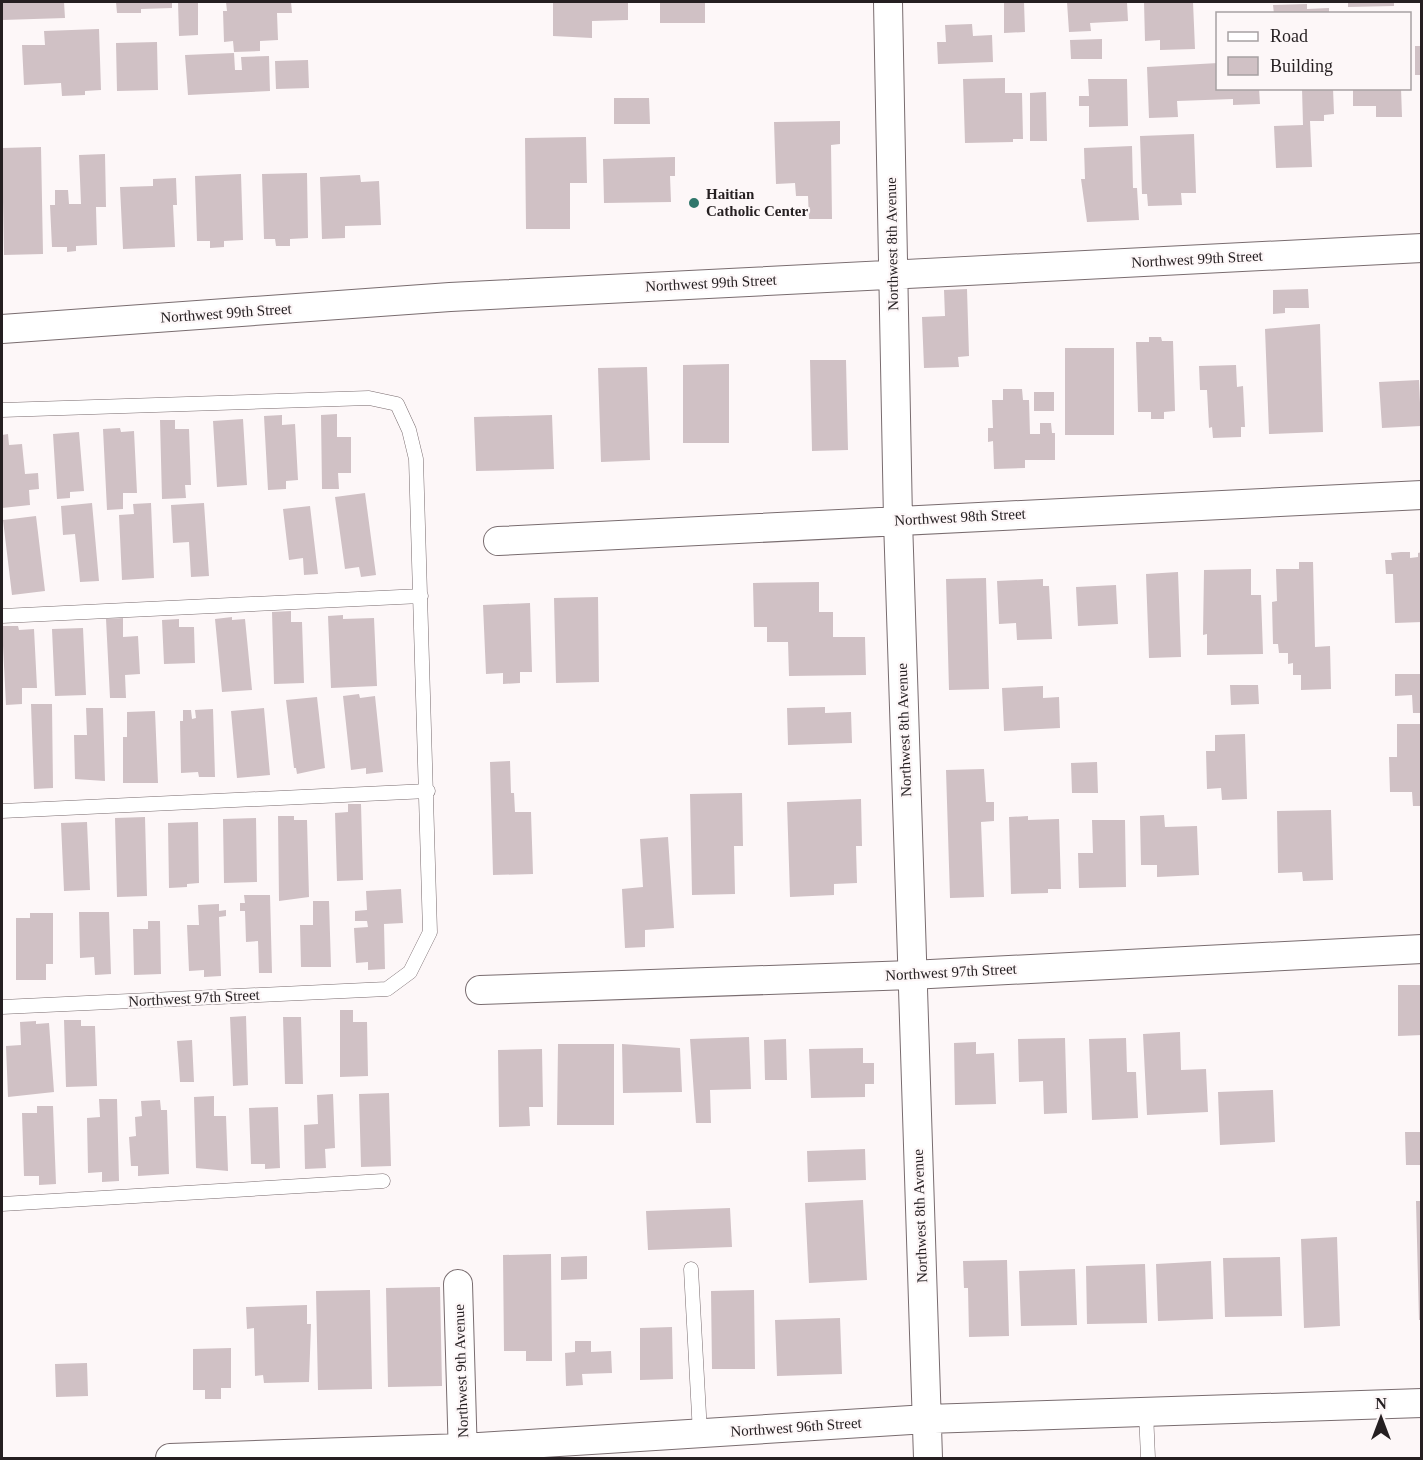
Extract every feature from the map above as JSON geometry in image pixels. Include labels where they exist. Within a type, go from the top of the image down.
[{"type":"street","name":"Northwest 8th Avenue","points":[[888,2],[898,520],[928,1458]]},
{"type":"street","name":"Northwest 99th Street","points":[[2,329],[450,297],[1422,248]]},
{"type":"street","name":"Northwest 98th Street","points":[[498,541],[1422,495]]},
{"type":"street","name":"Northwest 97th Street","points":[[480,990],[911,975],[1422,949]]},
{"type":"street","name":"Northwest 9th Avenue","points":[[458,1284],[463,1453]]},
{"type":"street","name":"Northwest 96th Street","points":[[170,1458],[463,1453],[700,1433],[927,1419],[1422,1403]]},
{"type":"lane","points":[[2,410],[369,398],[398,404],[409,430],[416,459],[428,791],[2,811]]},
{"type":"lane","points":[[2,616],[421,596]]},
{"type":"lane","name":"Northwest 97th Street","points":[[2,1007],[387,989],[410,972],[430,932],[428,791]]},
{"type":"lane","points":[[2,1204],[383,1181]]},
{"type":"lane","points":[[691,1269],[700,1433]]},
{"type":"lane","points":[[1146,1412],[1148,1458]]},
{"type":"building","points":[[2,2],[64,2],[65,18],[2,20]]},
{"type":"building","points":[[116,2],[172,2],[172,8],[141,9],[141,13],[117,13]]},
{"type":"building","points":[[178,2],[198,2],[198,35],[179,36]]},
{"type":"building","points":[[226,2],[291,2],[292,13],[277,13],[278,40],[260,41],[260,51],[234,52],[233,41],[224,42],[223,11],[227,11]]},
{"type":"building","points":[[553,2],[628,2],[628,20],[592,21],[592,38],[553,36]]},
{"type":"building","points":[[660,2],[705,2],[705,23],[660,23]]},
{"type":"building","points":[[1004,2],[1024,2],[1025,32],[1004,33]]},
{"type":"building","points":[[1067,2],[1127,2],[1128,21],[1090,23],[1091,31],[1069,32]]},
{"type":"building","points":[[1144,2],[1193,2],[1195,49],[1160,50],[1160,40],[1145,41]]},
{"type":"building","points":[[1348,2],[1394,2],[1394,6],[1348,7]]},
{"type":"building","points":[[1307,4],[1307,9],[1329,8],[1329,12],[1274,12],[1273,5]]},
{"type":"building","points":[[972,24],[973,36],[992,35],[993,62],[938,64],[937,42],[946,42],[945,25]]},
{"type":"building","points":[[99,29],[101,90],[85,91],[85,95],[62,96],[61,83],[24,85],[22,45],[45,45],[44,31]]},
{"type":"building","points":[[1102,39],[1102,59],[1071,59],[1070,40]]},
{"type":"building","points":[[157,42],[158,90],[117,91],[116,43]]},
{"type":"building","points":[[1415,46],[1422,46],[1422,75],[1415,75]]},
{"type":"building","points":[[234,53],[235,70],[242,70],[241,57],[269,56],[270,91],[188,95],[185,55]]},
{"type":"building","points":[[308,60],[309,88],[276,89],[275,61]]},
{"type":"building","points":[[1216,63],[1216,90],[1259,90],[1260,104],[1233,105],[1233,99],[1177,101],[1178,117],[1149,118],[1147,67]]},
{"type":"building","points":[[1005,78],[1005,93],[1022,93],[1023,139],[1013,139],[1013,142],[965,143],[963,79]]},
{"type":"building","points":[[1088,79],[1127,79],[1128,126],[1089,127],[1089,106],[1079,106],[1079,96],[1089,96]]},
{"type":"building","points":[[1302,90],[1333,90],[1334,114],[1324,115],[1324,121],[1310,121],[1312,167],[1276,168],[1274,126],[1303,125]]},
{"type":"building","points":[[1353,90],[1401,90],[1402,117],[1376,117],[1376,106],[1353,106]]},
{"type":"building","points":[[1046,92],[1047,141],[1030,141],[1030,93]]},
{"type":"building","points":[[614,98],[649,98],[650,124],[614,124]]},
{"type":"building","points":[[840,121],[840,144],[831,145],[832,219],[809,219],[808,196],[796,196],[795,183],[776,184],[774,122]]},
{"type":"building","points":[[1194,134],[1196,193],[1181,193],[1182,205],[1148,206],[1147,194],[1142,194],[1140,136]]},
{"type":"building","points":[[586,137],[587,183],[570,183],[570,229],[526,229],[525,138]]},
{"type":"building","points":[[1132,146],[1133,188],[1137,188],[1139,220],[1087,222],[1081,179],[1085,179],[1084,148]]},
{"type":"building","points":[[41,147],[43,254],[4,255],[2,148]]},
{"type":"building","points":[[105,154],[106,207],[96,207],[97,245],[76,246],[76,251],[67,252],[67,247],[52,247],[50,205],[55,205],[55,190],[68,190],[69,204],[81,204],[79,155]]},
{"type":"building","points":[[675,157],[675,176],[670,176],[671,202],[604,203],[603,159]]},
{"type":"building","points":[[307,173],[308,238],[290,239],[290,246],[276,246],[275,239],[264,239],[262,174]]},
{"type":"building","points":[[241,174],[243,240],[224,241],[224,247],[210,248],[210,241],[197,241],[195,176]]},
{"type":"building","points":[[360,175],[361,182],[379,181],[381,225],[345,226],[345,238],[322,239],[320,177]]},
{"type":"building","points":[[176,178],[177,205],[173,205],[175,247],[123,249],[120,187],[153,186],[153,179]]},
{"type":"building","points":[[967,289],[969,356],[958,357],[959,367],[924,368],[922,317],[945,316],[944,290]]},
{"type":"building","points":[[1308,289],[1309,308],[1285,308],[1285,313],[1273,314],[1273,290]]},
{"type":"building","points":[[1320,324],[1323,432],[1269,434],[1265,329]]},
{"type":"building","points":[[1149,337],[1161,337],[1162,341],[1173,341],[1175,411],[1164,412],[1164,419],[1151,419],[1151,412],[1138,412],[1136,342],[1149,342]]},
{"type":"building","points":[[1065,348],[1114,348],[1114,435],[1065,435]]},
{"type":"building","points":[[810,360],[846,360],[848,450],[812,451]]},
{"type":"building","points":[[729,364],[729,443],[683,443],[683,365]]},
{"type":"building","points":[[1236,365],[1237,387],[1243,386],[1245,427],[1241,427],[1241,437],[1213,438],[1212,427],[1209,428],[1207,390],[1200,390],[1199,366]]},
{"type":"building","points":[[647,367],[650,460],[601,462],[598,368]]},
{"type":"building","points":[[1419,380],[1421,426],[1382,428],[1379,382]]},
{"type":"building","points":[[1003,389],[1022,389],[1023,400],[1029,400],[1030,434],[1040,434],[1040,423],[1051,423],[1052,433],[1055,433],[1055,460],[1025,460],[1025,468],[994,469],[993,441],[988,442],[988,428],[993,428],[992,400],[1003,400]]},
{"type":"building","points":[[1034,392],[1054,392],[1054,411],[1034,411]]},
{"type":"building","points":[[337,414],[337,437],[351,437],[351,473],[338,473],[339,489],[322,489],[321,415]]},
{"type":"building","points":[[282,415],[282,425],[295,424],[298,480],[286,481],[286,489],[268,490],[264,416]]},
{"type":"building","points":[[552,415],[554,469],[476,471],[474,417]]},
{"type":"building","points":[[243,419],[247,485],[217,487],[213,421]]},
{"type":"building","points":[[160,420],[175,420],[175,429],[189,429],[191,485],[185,485],[186,498],[162,499]]},
{"type":"building","points":[[120,428],[121,432],[134,431],[137,493],[123,493],[123,509],[107,510],[103,429]]},
{"type":"building","points":[[79,432],[84,491],[70,492],[70,498],[57,499],[53,434]]},
{"type":"building","points":[[8,434],[9,445],[22,444],[25,474],[38,473],[39,489],[29,490],[30,505],[2,508],[2,435]]},
{"type":"building","points":[[365,493],[376,575],[361,577],[359,567],[345,569],[335,497]]},
{"type":"building","points":[[92,503],[99,581],[80,582],[75,534],[63,535],[61,506]]},
{"type":"building","points":[[151,503],[154,578],[122,580],[119,515],[134,514],[133,504]]},
{"type":"building","points":[[204,503],[209,576],[191,577],[189,542],[173,543],[171,505]]},
{"type":"building","points":[[310,506],[318,574],[304,575],[303,558],[289,560],[283,509]]},
{"type":"building","points":[[36,516],[45,591],[12,595],[3,520]]},
{"type":"building","points":[[1410,552],[1410,558],[1418,557],[1418,553],[1422,552],[1422,622],[1395,623],[1393,574],[1386,574],[1385,560],[1392,560],[1391,553]]},
{"type":"building","points":[[1299,562],[1313,562],[1315,647],[1330,646],[1331,689],[1301,690],[1301,675],[1293,675],[1293,663],[1288,664],[1288,653],[1279,653],[1278,644],[1273,644],[1272,602],[1277,601],[1276,569],[1299,569]]},
{"type":"building","points":[[1251,569],[1251,595],[1261,595],[1263,654],[1207,655],[1207,634],[1203,635],[1204,570]]},
{"type":"building","points":[[1178,572],[1181,657],[1149,658],[1146,574]]},
{"type":"building","points":[[986,578],[989,689],[949,690],[946,579]]},
{"type":"building","points":[[1043,579],[1043,586],[1049,586],[1052,639],[1017,640],[1016,623],[999,624],[997,581]]},
{"type":"building","points":[[819,582],[819,612],[833,612],[833,637],[865,637],[866,675],[789,676],[788,642],[767,642],[767,627],[754,627],[753,583]]},
{"type":"building","points":[[1116,585],[1118,624],[1078,626],[1076,587]]},
{"type":"building","points":[[598,597],[599,682],[556,683],[554,598]]},
{"type":"building","points":[[530,603],[532,672],[520,672],[520,683],[503,684],[503,673],[486,674],[483,605]]},
{"type":"building","points":[[291,611],[291,622],[302,622],[304,683],[274,684],[272,612]]},
{"type":"building","points":[[343,615],[343,619],[374,618],[377,686],[331,688],[328,616]]},
{"type":"building","points":[[232,617],[232,620],[245,619],[252,690],[222,692],[215,619]]},
{"type":"building","points":[[123,618],[123,637],[138,636],[140,674],[125,675],[126,698],[110,698],[106,619]]},
{"type":"building","points":[[179,619],[179,627],[194,627],[195,663],[164,664],[162,620]]},
{"type":"building","points":[[2,626],[18,626],[19,630],[34,629],[37,688],[22,688],[22,704],[6,705]]},
{"type":"building","points":[[83,628],[86,695],[55,696],[52,629]]},
{"type":"building","points":[[1395,674],[1422,674],[1422,713],[1413,713],[1412,695],[1395,696]]},
{"type":"building","points":[[1230,685],[1258,685],[1259,704],[1231,705]]},
{"type":"building","points":[[1043,686],[1043,698],[1059,697],[1060,728],[1004,731],[1002,688]]},
{"type":"building","points":[[359,694],[360,698],[375,696],[383,772],[366,774],[366,768],[351,770],[343,696]]},
{"type":"building","points":[[317,697],[325,768],[297,774],[294,768],[286,700]]},
{"type":"building","points":[[31,704],[52,704],[53,788],[34,789]]},
{"type":"building","points":[[825,707],[825,713],[851,712],[852,743],[788,745],[787,708]]},
{"type":"building","points":[[86,708],[103,708],[105,781],[75,779],[74,735],[87,735]]},
{"type":"building","points":[[264,708],[270,775],[237,778],[231,711]]},
{"type":"building","points":[[213,709],[215,777],[199,777],[198,772],[181,773],[180,721],[183,721],[183,710],[191,710],[192,719],[196,718],[195,710]]},
{"type":"building","points":[[155,711],[158,783],[123,783],[123,737],[127,737],[127,712]]},
{"type":"building","points":[[1397,724],[1422,724],[1422,806],[1413,806],[1412,792],[1390,792],[1389,757],[1397,757]]},
{"type":"building","points":[[1245,734],[1247,799],[1222,800],[1221,788],[1207,789],[1206,751],[1215,751],[1215,735]]},
{"type":"building","points":[[510,761],[511,793],[514,793],[515,812],[531,812],[533,874],[493,875],[490,762]]},
{"type":"building","points":[[1097,762],[1098,793],[1072,793],[1071,763]]},
{"type":"building","points":[[984,769],[986,802],[994,802],[994,821],[981,822],[984,897],[950,898],[946,770]]},
{"type":"building","points":[[742,793],[743,846],[734,846],[735,894],[692,895],[690,794]]},
{"type":"building","points":[[861,799],[862,846],[856,846],[857,883],[834,884],[834,895],[790,897],[787,802]]},
{"type":"building","points":[[348,804],[361,804],[363,880],[337,881],[335,813],[348,812]]},
{"type":"building","points":[[1331,810],[1333,880],[1303,881],[1302,872],[1278,873],[1277,811]]},
{"type":"building","points":[[1164,815],[1165,827],[1197,826],[1199,875],[1157,877],[1157,865],[1141,865],[1140,816]]},
{"type":"building","points":[[278,816],[294,816],[294,820],[307,820],[309,897],[279,901]]},
{"type":"building","points":[[1028,816],[1028,820],[1059,819],[1061,889],[1048,889],[1048,893],[1011,894],[1009,817]]},
{"type":"building","points":[[145,817],[147,896],[117,897],[115,818]]},
{"type":"building","points":[[256,818],[257,882],[224,883],[223,819]]},
{"type":"building","points":[[1092,820],[1125,820],[1126,887],[1079,888],[1078,853],[1093,853]]},
{"type":"building","points":[[87,822],[90,890],[64,891],[61,823]]},
{"type":"building","points":[[198,822],[199,883],[187,884],[187,887],[169,888],[168,823]]},
{"type":"building","points":[[668,837],[674,928],[645,930],[645,947],[625,948],[622,889],[643,887],[640,839]]},
{"type":"building","points":[[401,889],[403,923],[384,924],[385,969],[368,970],[368,962],[356,963],[354,928],[368,927],[367,921],[355,921],[355,911],[367,910],[366,891]]},
{"type":"building","points":[[244,895],[270,895],[272,973],[259,973],[258,941],[246,942],[245,911],[240,911],[240,903],[245,903]]},
{"type":"building","points":[[313,901],[329,901],[331,967],[301,967],[300,925],[313,925]]},
{"type":"building","points":[[219,904],[219,911],[226,910],[226,916],[219,917],[221,976],[204,977],[204,970],[189,971],[187,925],[199,925],[198,905]]},
{"type":"building","points":[[79,912],[109,912],[111,974],[95,975],[94,957],[80,958]]},
{"type":"building","points":[[30,913],[53,913],[53,964],[46,964],[46,980],[16,980],[16,918],[30,918]]},
{"type":"building","points":[[148,921],[160,921],[161,974],[134,975],[133,929],[148,929]]},
{"type":"building","points":[[1398,985],[1422,985],[1422,1035],[1398,1036]]},
{"type":"building","points":[[340,1010],[353,1010],[353,1022],[367,1022],[368,1076],[340,1077]]},
{"type":"building","points":[[246,1016],[248,1085],[233,1086],[230,1017]]},
{"type":"building","points":[[283,1017],[301,1017],[303,1084],[285,1084]]},
{"type":"building","points":[[64,1020],[81,1020],[81,1026],[95,1026],[97,1086],[66,1087]]},
{"type":"building","points":[[36,1021],[36,1024],[49,1023],[54,1092],[8,1097],[6,1046],[21,1045],[20,1022]]},
{"type":"building","points":[[1180,1032],[1181,1070],[1206,1069],[1208,1112],[1147,1115],[1143,1034]]},
{"type":"building","points":[[749,1037],[751,1089],[710,1090],[711,1123],[696,1123],[690,1039]]},
{"type":"building","points":[[1065,1038],[1067,1113],[1044,1114],[1043,1081],[1019,1082],[1018,1039]]},
{"type":"building","points":[[1126,1038],[1127,1072],[1136,1072],[1138,1118],[1092,1120],[1089,1039]]},
{"type":"building","points":[[786,1039],[787,1080],[765,1080],[764,1040]]},
{"type":"building","points":[[192,1040],[194,1082],[180,1082],[177,1041]]},
{"type":"building","points":[[976,1042],[976,1054],[994,1053],[996,1104],[955,1105],[954,1043]]},
{"type":"building","points":[[558,1044],[614,1044],[614,1125],[557,1125]]},
{"type":"building","points":[[622,1044],[680,1048],[682,1092],[623,1093]]},
{"type":"building","points":[[863,1048],[863,1063],[874,1063],[874,1084],[865,1084],[865,1097],[811,1098],[809,1049]]},
{"type":"building","points":[[542,1049],[543,1107],[529,1107],[530,1126],[499,1127],[498,1050]]},
{"type":"building","points":[[1273,1090],[1275,1142],[1220,1145],[1218,1092]]},
{"type":"building","points":[[389,1093],[391,1166],[361,1167],[359,1094]]},
{"type":"building","points":[[333,1094],[335,1148],[325,1149],[326,1168],[305,1169],[304,1125],[318,1124],[317,1095]]},
{"type":"building","points":[[214,1096],[214,1116],[226,1116],[228,1171],[196,1168],[194,1097]]},
{"type":"building","points":[[99,1099],[117,1099],[119,1181],[102,1182],[102,1172],[88,1173],[87,1118],[100,1117]]},
{"type":"building","points":[[160,1100],[161,1110],[167,1110],[169,1174],[138,1176],[138,1166],[131,1166],[129,1137],[136,1136],[135,1117],[142,1116],[141,1101]]},
{"type":"building","points":[[37,1106],[53,1106],[56,1184],[39,1185],[39,1176],[24,1176],[22,1113],[37,1113]]},
{"type":"building","points":[[278,1107],[280,1168],[265,1169],[265,1164],[251,1164],[249,1108]]},
{"type":"building","points":[[1405,1132],[1422,1132],[1422,1165],[1406,1165]]},
{"type":"building","points":[[865,1149],[866,1180],[808,1182],[807,1151]]},
{"type":"building","points":[[863,1200],[867,1280],[809,1283],[805,1203]]},
{"type":"building","points":[[1416,1201],[1422,1201],[1422,1320],[1419,1320]]},
{"type":"building","points":[[730,1208],[732,1247],[648,1250],[646,1211]]},
{"type":"building","points":[[1337,1237],[1340,1326],[1304,1328],[1301,1239]]},
{"type":"building","points":[[551,1254],[552,1361],[526,1361],[526,1351],[504,1351],[503,1255]]},
{"type":"building","points":[[587,1256],[587,1279],[561,1280],[561,1257]]},
{"type":"building","points":[[1280,1257],[1282,1316],[1225,1317],[1223,1258]]},
{"type":"building","points":[[1007,1260],[1009,1336],[969,1337],[968,1288],[964,1288],[963,1261]]},
{"type":"building","points":[[1211,1261],[1213,1319],[1158,1321],[1156,1264]]},
{"type":"building","points":[[1145,1264],[1147,1323],[1087,1324],[1086,1266]]},
{"type":"building","points":[[1075,1269],[1077,1325],[1021,1326],[1019,1271]]},
{"type":"building","points":[[440,1287],[442,1386],[388,1387],[386,1288]]},
{"type":"building","points":[[370,1290],[372,1389],[318,1390],[316,1291]]},
{"type":"building","points":[[754,1290],[755,1369],[712,1369],[711,1291]]},
{"type":"building","points":[[307,1305],[307,1324],[311,1324],[309,1382],[264,1383],[263,1375],[255,1376],[254,1328],[247,1329],[246,1307]]},
{"type":"building","points":[[840,1318],[842,1374],[777,1376],[775,1320]]},
{"type":"building","points":[[672,1327],[673,1379],[640,1380],[640,1328]]},
{"type":"building","points":[[575,1341],[591,1341],[591,1352],[611,1351],[612,1373],[582,1374],[583,1385],[566,1386],[565,1353],[575,1352]]},
{"type":"building","points":[[231,1348],[231,1388],[221,1388],[221,1399],[205,1399],[205,1390],[193,1390],[193,1349]]},
{"type":"building","points":[[87,1363],[88,1396],[56,1397],[55,1364]]},
{"type":"place","name":"Haitian Catholic Center","points":[[694,203]]}]
